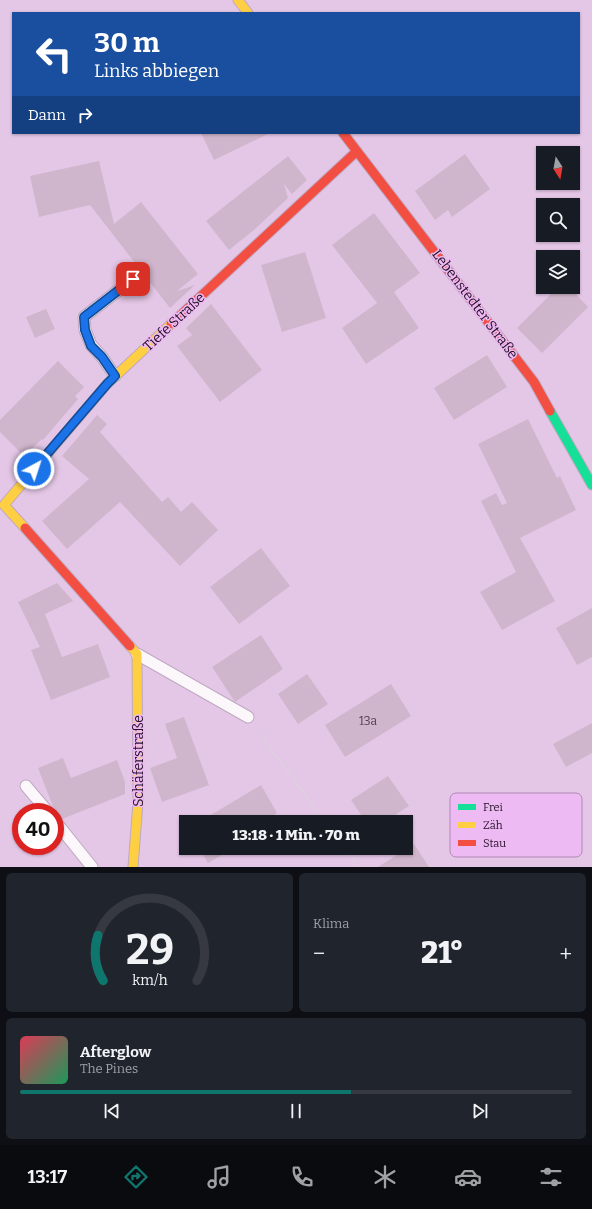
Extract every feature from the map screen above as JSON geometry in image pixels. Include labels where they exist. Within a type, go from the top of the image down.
[{"type":"street","points":[[238,0],[247,12]]},
{"type":"street","name":"Lebenstedter Straße","points":[[344,134],[534,382],[592,485]]},
{"type":"street","name":"Tiefe Straße","points":[[137,654],[4,506],[107,384],[358,151]]},
{"type":"street","name":"Schäferstraße","points":[[133,867],[138,802],[137,654]]},
{"type":"lane","points":[[115,376],[102,357],[91,346],[85,330],[84,317],[133,279]]},
{"type":"lane","points":[[137,654],[248,717]]},
{"type":"lane","points":[[26,786],[40,803]]},
{"type":"lane","points":[[64,832],[92,867]]},
{"type":"path","points":[[248,717],[320,815]]},
{"type":"path","points":[[350,855],[359,867]]},
{"type":"building","points":[[201,134],[268,134],[214,160]]},
{"type":"building","points":[[465,154],[490,189],[452,217],[448,210],[435,220],[415,191]]},
{"type":"building","points":[[288,156],[307,180],[292,194],[284,184],[288,198],[254,230],[229,250],[206,221]]},
{"type":"building","points":[[99,161],[114,224],[141,202],[198,274],[177,291],[195,285],[170,308],[90,205],[39,217],[30,176]]},
{"type":"building","points":[[374,213],[420,273],[394,292],[419,328],[366,364],[342,328],[377,303],[332,245]]},
{"type":"building","points":[[305,252],[326,318],[282,332],[261,265]]},
{"type":"building","points":[[551,294],[576,294],[588,307],[542,353],[517,328]]},
{"type":"building","points":[[211,304],[262,370],[220,402],[177,346],[192,335],[186,328]]},
{"type":"building","points":[[46,309],[55,329],[35,338],[26,317]]},
{"type":"building","points":[[487,355],[507,387],[454,420],[434,388]]},
{"type":"building","points":[[58,361],[84,387],[75,396],[78,399],[43,440],[42,439],[24,456],[0,432],[0,420]]},
{"type":"building","points":[[97,415],[107,424],[100,432],[162,502],[168,497],[181,512],[192,502],[218,530],[180,566],[120,502],[67,549],[42,521],[89,479],[62,456]]},
{"type":"building","points":[[528,419],[557,478],[560,476],[576,510],[520,538],[555,601],[502,630],[480,592],[516,572],[481,501],[496,493],[502,505],[507,503],[478,444]]},
{"type":"building","points":[[261,548],[290,586],[239,624],[210,587]]},
{"type":"building","points":[[57,583],[73,601],[45,614],[62,657],[98,644],[110,677],[51,700],[31,650],[40,647],[18,602]]},
{"type":"building","points":[[592,608],[592,657],[577,665],[556,628]]},
{"type":"building","points":[[261,635],[283,669],[235,702],[212,667]]},
{"type":"building","points":[[307,674],[328,704],[298,724],[278,694]]},
{"type":"building","points":[[391,684],[411,716],[345,757],[325,725]]},
{"type":"building","points":[[184,717],[209,785],[162,802],[150,768],[177,758],[165,724]]},
{"type":"building","points":[[592,723],[592,753],[566,767],[553,744]]},
{"type":"building","points":[[63,758],[71,778],[117,760],[125,782],[125,794],[64,818],[64,803],[52,803],[38,768]]},
{"type":"building","points":[[388,776],[409,806],[395,815],[361,815],[351,800]]},
{"type":"building","points":[[261,785],[277,813],[273,815],[211,815]]},
{"type":"building","points":[[413,845],[429,867],[378,867],[397,855],[413,855]]},
{"type":"building","points":[[203,855],[222,855],[208,863]]},
{"type":"traffic: fast","points":[[550,411],[592,485]]},
{"type":"traffic: slow","points":[[238,0],[247,12]]},
{"type":"traffic: slow","points":[[25,528],[4,505],[107,384],[171,324]]},
{"type":"traffic: slow","points":[[130,646],[137,654],[138,802],[133,867]]},
{"type":"traffic: jam","points":[[344,134],[534,382],[550,411]]},
{"type":"traffic: jam","points":[[171,324],[357,151]]},
{"type":"traffic: jam","points":[[25,528],[130,646]]},
{"type":"route","points":[[34,469],[115,376],[102,357],[91,346],[85,330],[84,317],[133,279]]}]
